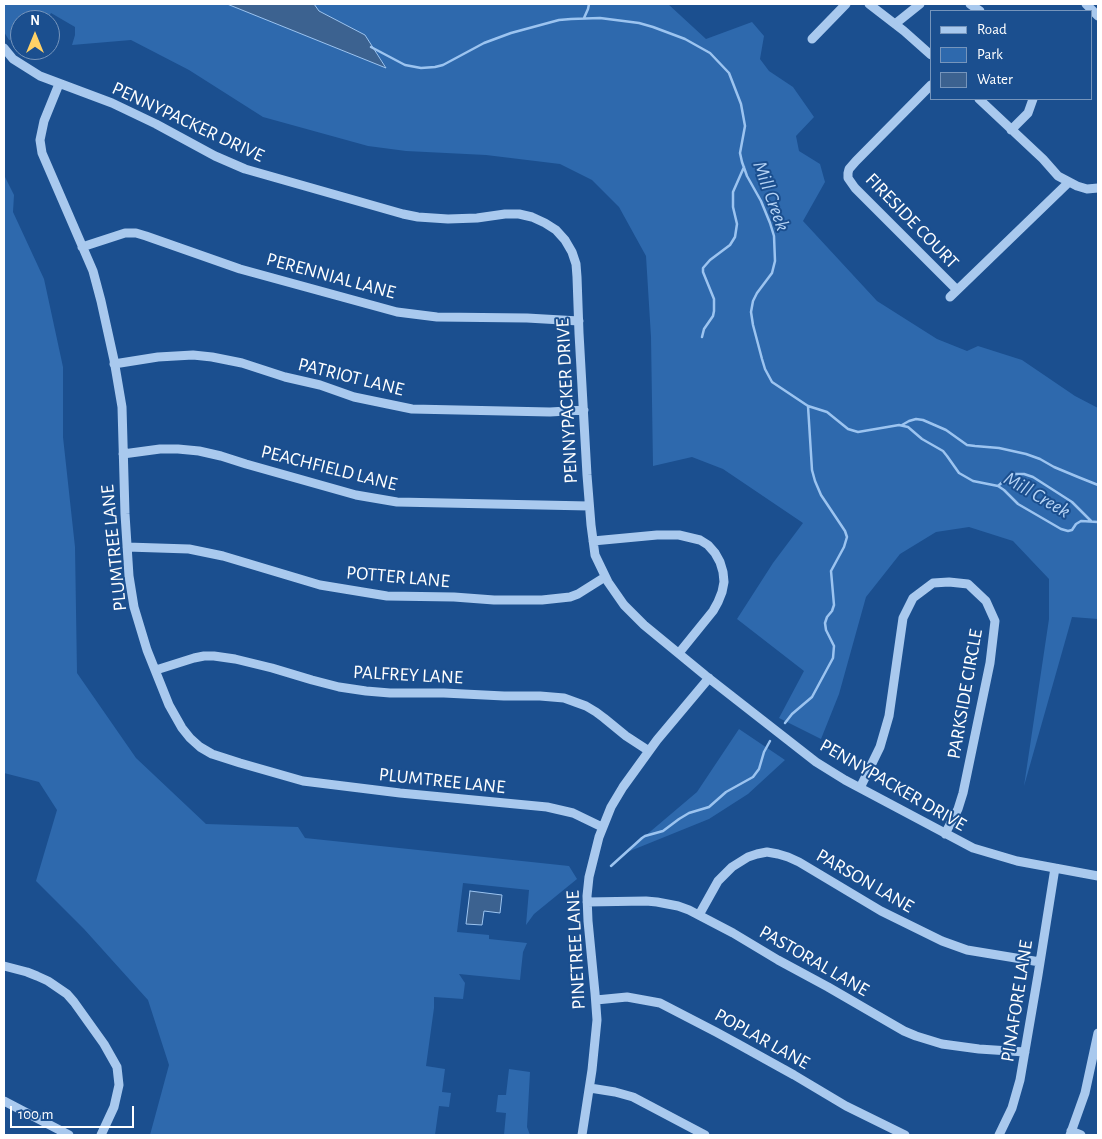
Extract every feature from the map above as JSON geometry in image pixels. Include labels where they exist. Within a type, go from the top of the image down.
[{"type":"street","points":[[812,39],[846,4]]},
{"type":"street","points":[[869,4],[930,54]]},
{"type":"street","points":[[895,24],[920,4]]},
{"type":"street","points":[[1086,4],[1098,16]]},
{"type":"street","name":"PENNYPACKER DRIVE","points":[[4,48],[13,59],[40,76],[112,104],[156,124],[215,156],[260,174],[418,217],[455,219],[519,214],[545,222],[556,230],[565,240],[576,264],[593,541],[595,555],[615,594],[634,616],[709,678],[816,762],[860,788],[973,848],[1017,861],[1098,876]]},
{"type":"street","name":"PLUMTREE LANE","points":[[59,84],[44,121],[40,140],[42,153],[97,284],[122,407],[125,514],[129,576],[134,607],[147,650],[169,705],[182,728],[200,747],[212,754],[240,764],[303,781],[400,793],[547,807],[573,813],[602,827]]},
{"type":"street","name":"FIRESIDE COURT","points":[[930,86],[856,160],[849,169],[848,178],[855,188],[953,294],[1069,182]]},
{"type":"street","points":[[980,100],[1043,159],[1058,176],[1087,189],[1098,188]]},
{"type":"street","points":[[1011,130],[1028,112],[1033,100]]},
{"type":"street","name":"PERENNIAL LANE","points":[[82,247],[125,233],[136,233],[240,269],[397,312],[437,317],[579,321]]},
{"type":"street","name":"PATRIOT LANE","points":[[114,364],[158,357],[194,355],[242,363],[354,397],[412,409],[550,412],[584,410]]},
{"type":"street","name":"PEACHFIELD LANE","points":[[123,454],[160,449],[198,451],[356,495],[397,502],[590,506]]},
{"type":"street","points":[[593,541],[657,535],[679,535],[700,540],[715,553],[724,572],[722,592],[713,611],[678,653]]},
{"type":"street","name":"POTTER LANE","points":[[127,547],[189,549],[223,556],[320,585],[387,596],[542,600],[570,597],[605,577]]},
{"type":"street","name":"PARKSIDE CIRCLE","points":[[860,788],[880,747],[886,724],[903,618],[913,598],[932,583],[968,584],[986,601],[995,621],[990,663],[963,793],[958,809],[945,834]]},
{"type":"street","name":"PALFREY LANE","points":[[156,670],[194,658],[214,656],[272,668],[339,687],[366,691],[564,698],[596,712],[626,736],[649,751]]},
{"type":"street","name":"PINETREE LANE","points":[[582,1135],[590,1088],[596,1030],[596,1000],[587,902],[589,877],[596,847],[602,827],[617,797],[649,751],[709,678]]},
{"type":"street","name":"PARSON LANE","points":[[699,915],[718,881],[732,867],[748,857],[767,852],[799,862],[882,911],[942,941],[967,950],[1040,962]]},
{"type":"street","name":"PINAFORE LANE","points":[[999,1135],[1007,1120],[1016,1094],[1025,1052],[1055,868]]},
{"type":"street","name":"PASTORAL LANE","points":[[587,902],[635,901],[657,902],[678,906],[733,933],[904,1031],[942,1044],[1025,1052]]},
{"type":"street","points":[[4,966],[37,976],[67,994],[104,1044],[117,1067],[119,1085],[114,1107],[100,1135]]},
{"type":"street","name":"POPLAR LANE","points":[[596,1000],[627,998],[660,1003],[794,1075],[846,1106],[905,1135]]},
{"type":"street","points":[[1081,1135],[1070,1133],[1085,1092],[1098,1033]]},
{"type":"street","points":[[590,1088],[633,1097],[706,1135]]},
{"type":"street","points":[[4,1101],[69,1135]]},
{"type":"green space","points":[[4,4],[227,4],[386,67],[365,35],[319,11],[314,4],[668,4],[706,39],[752,22],[764,36],[760,59],[769,71],[793,87],[814,117],[796,136],[799,151],[820,164],[825,182],[803,221],[877,301],[937,339],[967,351],[978,346],[1022,360],[1075,396],[1098,408],[1098,619],[1072,617],[1024,786],[1049,619],[1049,579],[1013,541],[969,527],[936,532],[900,554],[866,597],[839,694],[821,739],[779,718],[804,671],[737,619],[773,563],[803,523],[723,469],[692,457],[653,466],[651,337],[646,256],[619,207],[592,180],[560,164],[486,155],[406,151],[368,146],[263,117],[189,70],[131,40],[72,45],[75,27],[60,18],[60,10],[10,10],[10,40],[4,32]]},
{"type":"green space","points":[[4,175],[14,195],[13,212],[44,279],[63,367],[63,437],[75,547],[77,673],[136,758],[206,824],[298,827],[305,838],[569,866],[577,879],[534,914],[526,925],[529,890],[463,883],[457,932],[489,935],[489,939],[527,943],[523,952],[520,980],[459,974],[465,983],[463,999],[434,997],[426,1066],[445,1069],[442,1092],[451,1093],[449,1107],[439,1106],[435,1135],[150,1135],[169,1065],[148,1000],[84,929],[36,881],[57,810],[39,782],[4,773]]},
{"type":"green space","points":[[739,729],[785,760],[748,794],[709,819],[625,853],[697,792]]},
{"type":"green space","points":[[509,1069],[530,1072],[527,1127],[530,1135],[504,1135],[506,1113],[496,1112],[498,1095],[506,1095]]},
{"type":"water","points":[[227,4],[314,4],[319,11],[365,35],[386,68]]},
{"type":"water","points":[[470,891],[502,895],[500,913],[484,911],[482,925],[466,924]]},
{"type":"waterway","points":[[584,18],[589,4]]},
{"type":"waterway","name":"Mill Creek","points":[[371,47],[405,65],[421,68],[435,67],[443,65],[484,43],[511,33],[559,20],[600,18],[639,23],[653,27],[685,39],[710,53],[729,73],[741,104],[745,126],[740,153],[742,162],[747,176],[761,201],[774,236],[775,261],[772,273],[757,293],[751,312],[765,369],[772,382],[808,406],[827,412],[848,429],[858,432],[899,425],[908,427],[922,439],[943,451],[959,473],[973,481],[998,486],[1018,504],[1061,529],[1072,530],[1081,521],[1098,522]]},
{"type":"waterway","points":[[702,337],[704,329],[713,316],[714,311],[714,299],[703,268],[710,260],[730,245],[735,237],[737,224],[733,207],[733,192],[744,167]]},
{"type":"waterway","points":[[785,723],[792,714],[812,697],[833,658],[834,646],[826,630],[825,623],[834,605],[831,571],[844,547],[847,537],[821,495],[815,481],[812,470],[808,406]]},
{"type":"waterway","points":[[902,425],[916,419],[923,420],[946,430],[967,445],[999,448],[1026,454],[1098,485]]},
{"type":"waterway","points":[[998,486],[1013,474],[1024,474],[1033,477],[1072,502],[1091,521]]},
{"type":"waterway","points":[[611,866],[645,836],[663,831],[689,813],[709,807],[726,792],[753,777],[759,769],[764,752],[770,741]]}]
